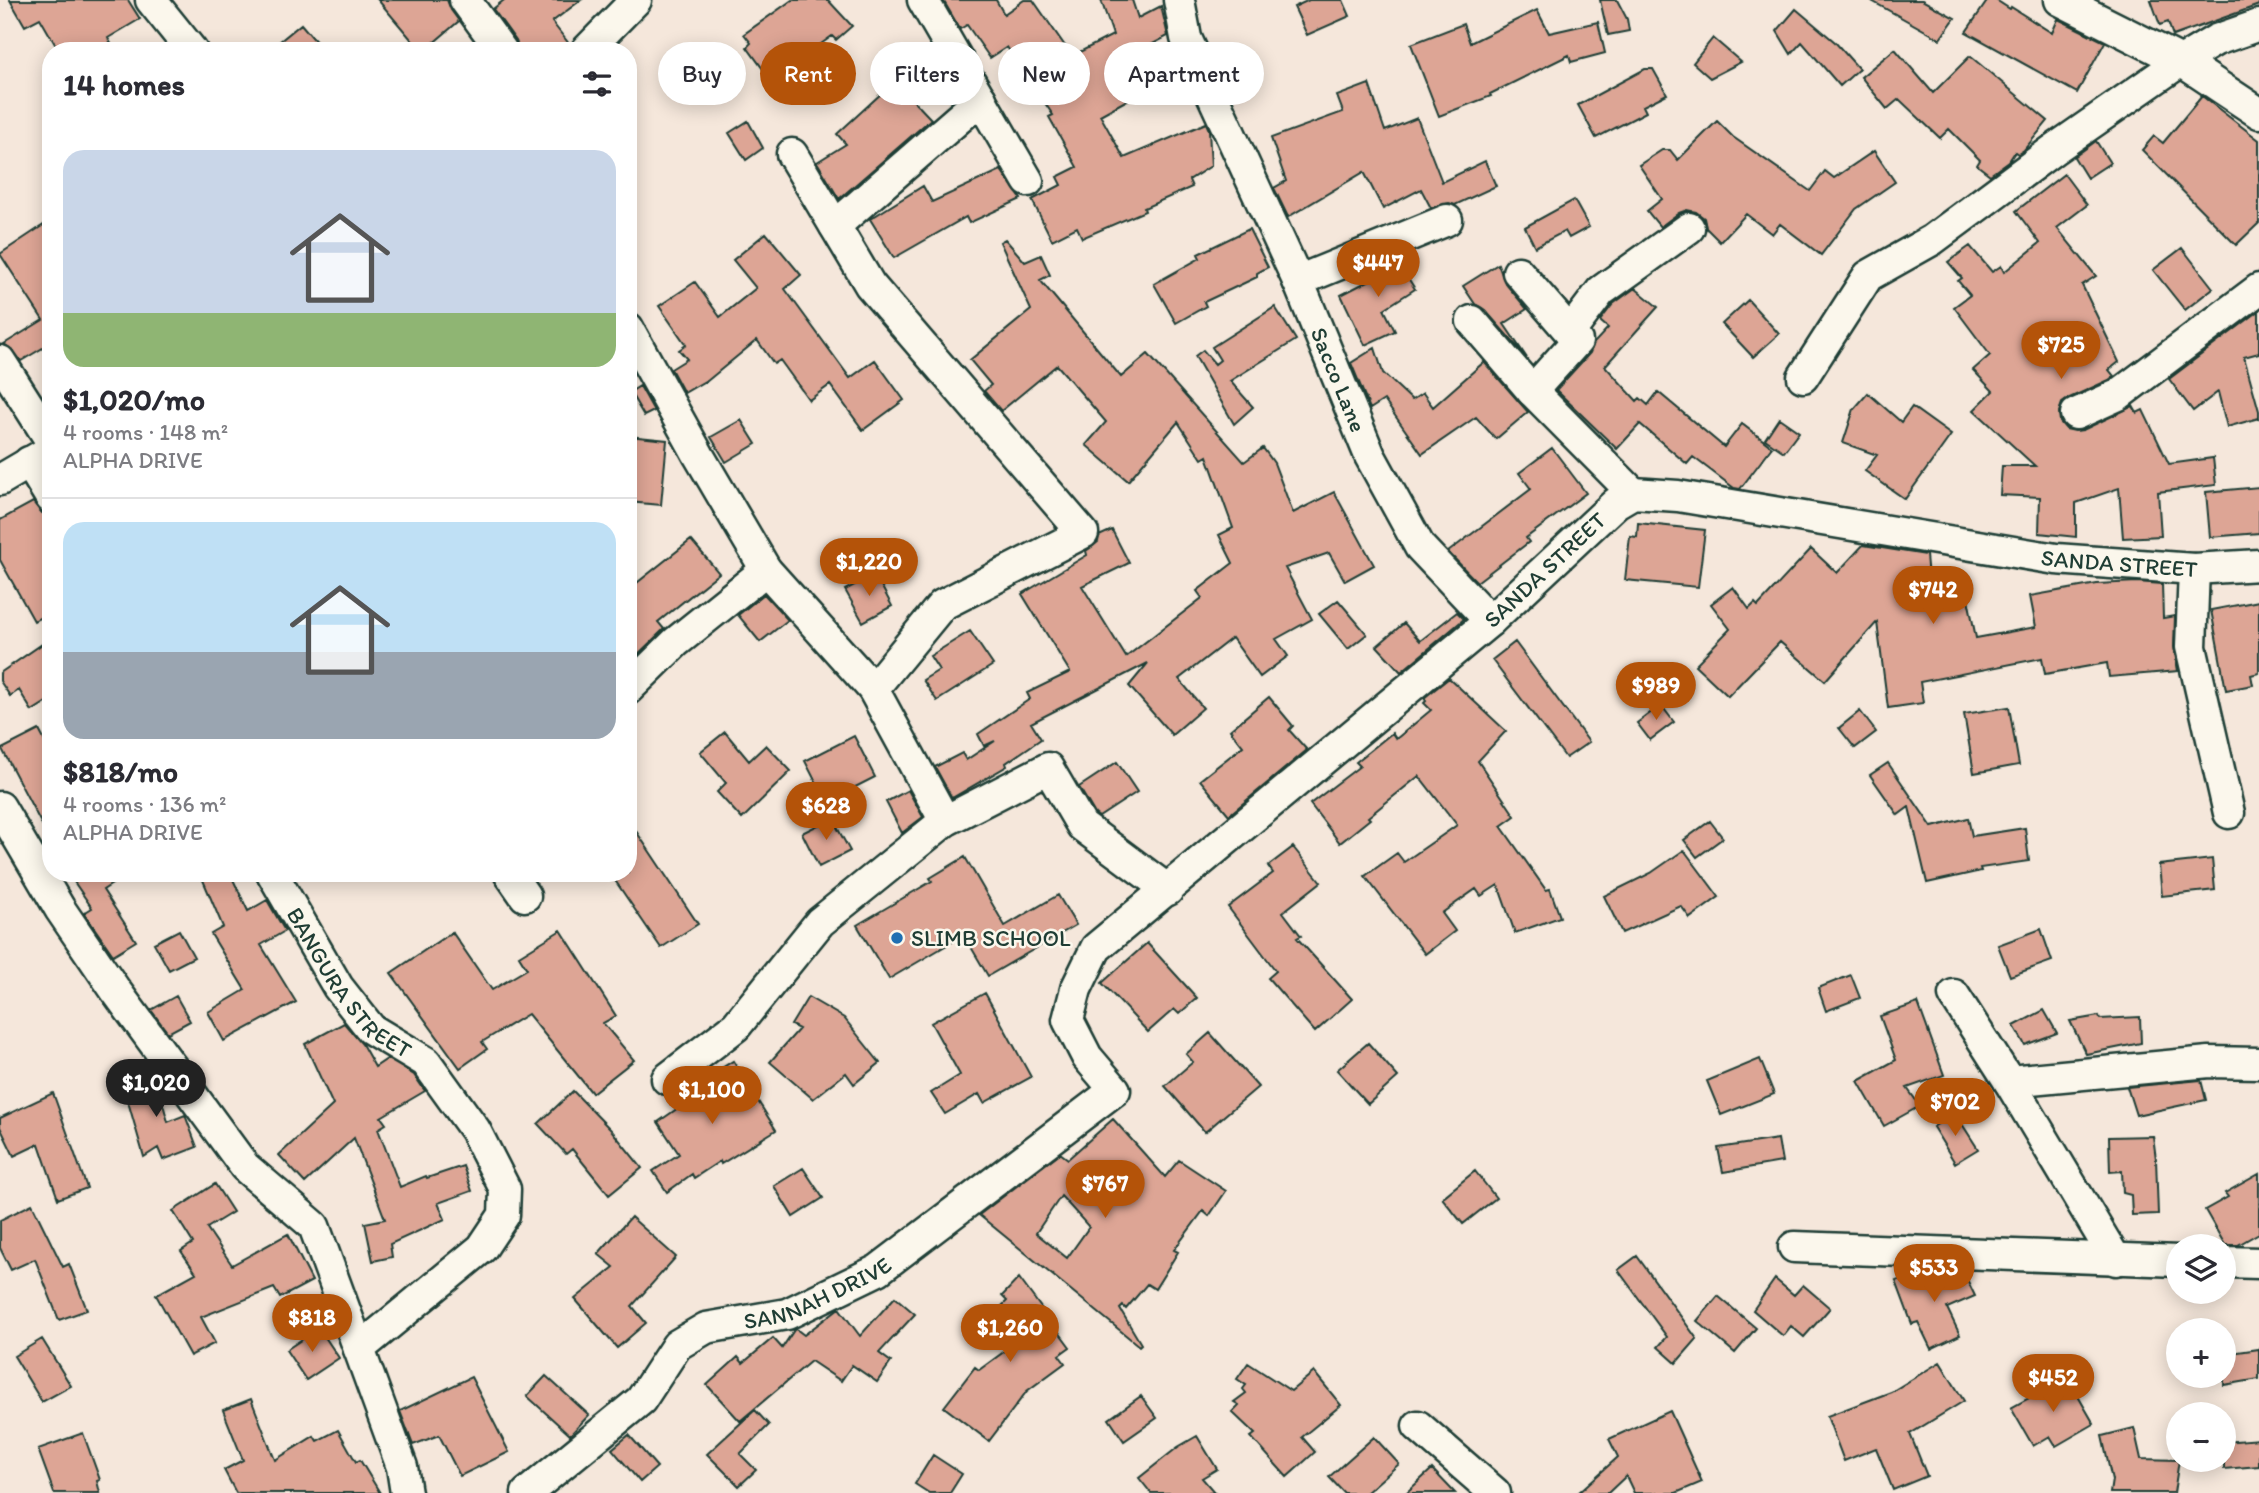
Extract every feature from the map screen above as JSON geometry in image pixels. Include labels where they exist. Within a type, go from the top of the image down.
[{"type":"street","points":[[151,0],[185,42]]},
{"type":"street","points":[[465,0],[495,42]]},
{"type":"street","points":[[595,42],[636,0]]},
{"type":"street","points":[[923,0],[948,42]]},
{"type":"street","name":"Sacco Lane","points":[[1179,0],[1186,38],[1298,281],[1370,456],[1420,547],[1490,621]]},
{"type":"street","points":[[2060,0],[2181,61],[2259,113]]},
{"type":"street","points":[[1803,377],[1868,275],[1932,240],[2053,150],[2181,61],[2216,40],[2259,25]]},
{"type":"street","points":[[984,104],[1028,181]]},
{"type":"street","points":[[835,226],[974,105]]},
{"type":"street","points":[[792,154],[870,285],[1092,523],[942,605],[873,690]]},
{"type":"street","points":[[1298,281],[1447,220]]},
{"type":"street","points":[[1570,332],[1601,290],[1689,228]]},
{"type":"street","points":[[1518,272],[1577,341],[1532,391]]},
{"type":"street","points":[[2076,414],[2118,395],[2259,289]]},
{"type":"street","points":[[1472,321],[1532,391],[1633,493]]},
{"type":"street","points":[[637,344],[766,570],[873,690],[945,821]]},
{"type":"street","points":[[0,361],[42,427]]},
{"type":"street","points":[[0,480],[40,456]]},
{"type":"street","name":"SANDA STREET","points":[[1115,1090],[1087,1056],[1068,1020],[1076,989],[1096,948],[1490,621],[1616,503],[1633,493],[1678,496],[2056,559],[2194,569],[2259,565]]},
{"type":"street","points":[[2194,569],[2191,647],[2229,813]]},
{"type":"street","points":[[637,679],[676,642],[766,570]]},
{"type":"street","points":[[667,1079],[736,1026],[820,922],[945,821],[1048,768],[1082,826],[1168,890]]},
{"type":"street","points":[[0,807],[42,877]]},
{"type":"street","points":[[45,882],[116,991],[245,1167],[314,1226],[402,1467],[405,1493]]},
{"type":"street","name":"BANGURA STREET","points":[[277,882],[338,987],[370,1029],[426,1062],[475,1130],[505,1189],[504,1215],[482,1248],[359,1349]]},
{"type":"street","points":[[1954,995],[2116,1260]]},
{"type":"street","points":[[2009,1082],[2209,1062],[2259,1063]]},
{"type":"street","name":"SANNAH DRIVE","points":[[527,1493],[641,1400],[677,1345],[706,1328],[787,1314],[878,1270],[1115,1090]]},
{"type":"street","points":[[1794,1247],[2166,1261]]},
{"type":"street","points":[[2236,1262],[2259,1263]]},
{"type":"street","points":[[1418,1426],[1496,1493]]},
{"type":"building","points":[[10,0],[128,0],[140,19],[108,38],[110,42],[54,42],[40,18],[25,26]]},
{"type":"building","points":[[378,0],[447,0],[459,21],[434,42],[413,42]]},
{"type":"building","points":[[504,0],[581,0],[552,22],[568,42],[516,42],[493,9]]},
{"type":"building","points":[[792,0],[828,0],[852,26],[836,40],[832,36],[824,42],[760,42],[760,65],[747,47],[751,43],[744,34]]},
{"type":"building","points":[[943,0],[996,0],[1004,14],[1024,0],[1033,0],[1062,42],[998,42],[998,53],[990,58],[984,49],[984,42],[979,42],[967,25],[960,29]]},
{"type":"building","points":[[1101,0],[1132,0],[1138,18],[1161,6],[1168,36],[1157,42],[1104,42],[1104,105],[1118,105],[1100,115],[1124,158],[1206,123],[1209,130],[1211,166],[1189,180],[1192,187],[1144,208],[1145,211],[1082,238],[1077,227],[1052,240],[1032,200],[1061,185],[1057,177],[1077,167],[1049,117],[1053,115],[1046,105],[1090,105],[1090,47],[1113,35]]},
{"type":"building","points":[[1309,0],[1343,0],[1350,16],[1307,35],[1294,7]]},
{"type":"building","points":[[1600,0],[1617,0],[1627,19],[1629,31],[1608,35]]},
{"type":"building","points":[[1870,0],[1922,0],[1955,18],[1940,39]]},
{"type":"building","points":[[1988,0],[1996,0],[2010,9],[2011,7],[2052,33],[2058,19],[2105,42],[2077,93],[1966,32]]},
{"type":"building","points":[[2151,0],[2259,0],[2259,5],[2173,36],[2168,22],[2160,25]]},
{"type":"building","points":[[1796,9],[1835,42],[1859,69],[1840,86],[1802,42],[1791,54],[1777,31]]},
{"type":"building","points":[[1537,10],[1549,33],[1598,22],[1605,53],[1571,62],[1569,55],[1490,94],[1491,96],[1439,116],[1411,44],[1463,24],[1470,43]]},
{"type":"building","points":[[301,24],[316,42],[279,42]]},
{"type":"building","points":[[1713,38],[1741,62],[1710,78],[1693,63]]},
{"type":"building","points":[[1895,49],[1933,93],[1970,56],[2048,121],[2024,150],[2018,154],[2015,152],[2009,161],[1990,175],[1977,165],[1980,160],[1949,129],[1940,138],[1899,99],[1887,109],[1861,77]]},
{"type":"building","points":[[1645,69],[1653,69],[1667,94],[1643,106],[1646,112],[1596,138],[1578,105]]},
{"type":"building","points":[[1369,84],[1385,131],[1417,118],[1442,182],[1485,161],[1496,186],[1455,205],[1449,203],[1431,208],[1421,189],[1383,209],[1364,172],[1288,217],[1274,188],[1286,181],[1271,138],[1343,112],[1337,96]]},
{"type":"building","points":[[2202,96],[2259,140],[2259,223],[2236,245],[2142,150],[2154,136],[2163,143]]},
{"type":"building","points":[[870,104],[918,105],[931,119],[839,199],[817,162],[846,144],[837,134]]},
{"type":"building","points":[[748,121],[763,148],[746,160],[729,133]]},
{"type":"building","points":[[1717,121],[1733,137],[1810,191],[1825,171],[1834,178],[1874,151],[1895,182],[1856,209],[1821,255],[1780,224],[1772,234],[1746,214],[1720,242],[1706,228],[1704,218],[1696,212],[1687,210],[1679,213],[1660,227],[1647,211],[1662,199],[1639,165],[1662,150],[1670,150],[1678,160]]},
{"type":"building","points":[[2096,141],[2110,163],[2087,178],[2074,157]]},
{"type":"building","points":[[1001,170],[1021,199],[969,223],[966,217],[894,258],[870,219],[923,186],[932,202]]},
{"type":"building","points":[[2064,174],[2087,205],[2057,228],[2096,276],[2082,285],[2119,362],[2109,370],[2114,376],[2109,380],[2062,403],[2060,422],[2066,429],[2083,430],[2133,406],[2137,413],[2143,410],[2169,464],[2213,458],[2216,485],[2158,492],[2161,536],[2123,538],[2119,488],[2076,503],[2076,537],[2039,533],[2040,497],[2000,495],[2002,466],[2035,466],[1974,410],[1993,391],[1973,370],[1990,355],[1954,307],[1970,295],[1958,281],[1962,278],[1948,262],[1970,246],[1992,272],[2001,266],[2004,272],[2040,243],[2016,211]]},
{"type":"building","points":[[1574,200],[1589,227],[1569,238],[1565,231],[1535,247],[1525,227]]},
{"type":"building","points":[[42,226],[42,318],[0,254]]},
{"type":"building","points":[[1249,229],[1268,267],[1257,273],[1257,277],[1204,302],[1206,306],[1176,323],[1154,284],[1200,258],[1198,254]]},
{"type":"building","points":[[766,233],[801,275],[785,289],[850,378],[875,360],[904,400],[863,430],[830,385],[809,400],[780,360],[774,364],[757,340],[706,382],[684,393],[671,369],[687,359],[679,350],[686,345],[659,306],[695,282],[720,317],[756,288],[733,260]]},
{"type":"building","points":[[1005,239],[1025,262],[1041,255],[1050,275],[1040,280],[1121,377],[1148,354],[1244,462],[1263,448],[1274,463],[1293,513],[1334,492],[1374,565],[1345,581],[1329,553],[1285,568],[1312,619],[1276,639],[1288,656],[1260,677],[1232,638],[1179,679],[1203,708],[1172,735],[1129,686],[1148,663],[1031,723],[1041,739],[1006,763],[1007,766],[952,798],[935,767],[962,753],[966,760],[995,741],[984,746],[978,734],[1030,699],[1027,693],[1070,672],[1022,594],[1087,555],[1086,551],[1098,542],[1099,536],[1112,530],[1129,563],[1082,586],[1126,657],[1202,598],[1197,591],[1233,563],[1219,535],[1233,528],[1207,456],[1202,459],[1178,422],[1128,481],[1086,445],[1106,422],[1057,365],[1001,411],[984,391],[991,385],[970,360],[1031,310],[1000,242]]},
{"type":"building","points":[[2182,248],[2213,288],[2185,310],[2153,270]]},
{"type":"building","points":[[1411,254],[1414,262],[1401,267],[1415,289],[1384,309],[1395,331],[1365,345],[1341,295],[1374,278],[1370,270]]},
{"type":"building","points":[[1498,264],[1505,283],[1527,309],[1504,324],[1527,358],[1485,310],[1475,304],[1463,286]]},
{"type":"building","points":[[1635,288],[1658,307],[1605,366],[1637,401],[1640,398],[1648,405],[1658,392],[1724,447],[1742,424],[1772,447],[1740,489],[1734,488],[1693,457],[1687,464],[1640,424],[1617,449],[1556,390],[1590,353],[1594,343],[1608,328],[1600,321],[1613,304]]},
{"type":"building","points":[[1748,300],[1779,334],[1753,357],[1722,324]]},
{"type":"building","points":[[1275,307],[1296,340],[1230,381],[1253,407],[1234,424],[1195,356],[1203,350],[1215,364],[1220,360],[1212,347]]},
{"type":"building","points":[[2259,311],[2259,353],[2244,357],[2259,418],[2227,427],[2218,392],[2193,411],[2169,379]]},
{"type":"building","points":[[42,321],[42,348],[21,361],[14,351],[4,344]]},
{"type":"building","points":[[1375,348],[1383,373],[1412,400],[1423,393],[1433,407],[1484,362],[1528,412],[1496,439],[1476,417],[1422,454],[1384,400],[1370,409],[1351,363]]},
{"type":"building","points":[[640,386],[654,411],[644,416],[637,404],[637,388]]},
{"type":"building","points":[[1868,393],[1901,422],[1912,407],[1951,435],[1905,499],[1865,471],[1877,455],[1843,443],[1854,409]]},
{"type":"building","points":[[1779,418],[1799,432],[1784,452],[1765,439]]},
{"type":"building","points":[[741,420],[756,444],[726,462],[711,437]]},
{"type":"building","points":[[637,437],[667,440],[661,505],[637,503]]},
{"type":"building","points":[[1552,448],[1586,493],[1526,538],[1529,542],[1477,582],[1448,552],[1531,489],[1519,473]]},
{"type":"building","points":[[2259,487],[2259,533],[2210,537],[2206,492]]},
{"type":"building","points":[[33,502],[42,513],[42,617],[34,621],[0,560],[0,520]]},
{"type":"building","points":[[1638,523],[1705,530],[1698,587],[1625,580],[1630,536],[1637,537]]},
{"type":"building","points":[[691,540],[719,573],[658,622],[664,629],[637,655],[637,583]]},
{"type":"building","points":[[1863,545],[1926,555],[1930,601],[1967,594],[1976,638],[2036,627],[2030,596],[2097,584],[2162,584],[2163,618],[2175,616],[2174,647],[2178,671],[2109,677],[2107,663],[2045,674],[2042,658],[1920,682],[1923,703],[1888,708],[1877,622],[1825,681],[1780,642],[1728,696],[1695,665],[1730,629],[1711,604],[1733,587],[1749,609],[1755,603],[1758,606],[1811,549],[1837,573]]},
{"type":"building","points":[[875,574],[892,606],[863,622],[845,590]]},
{"type":"building","points":[[764,594],[788,620],[760,642],[738,615]]},
{"type":"building","points":[[1338,600],[1367,634],[1348,649],[1319,614]]},
{"type":"building","points":[[2259,601],[2259,673],[2251,675],[2253,685],[2226,690],[2211,610]]},
{"type":"building","points":[[1457,612],[1464,619],[1401,672],[1377,646],[1404,623],[1420,641]]},
{"type":"building","points":[[970,631],[993,665],[937,701],[923,680],[939,670],[930,656]]},
{"type":"building","points":[[1515,642],[1589,742],[1566,758],[1492,660]]},
{"type":"building","points":[[42,644],[42,705],[32,711],[19,690],[10,696],[0,681],[0,673]]},
{"type":"building","points":[[1449,678],[1506,731],[1478,761],[1515,816],[1501,826],[1546,890],[1550,889],[1560,917],[1515,933],[1498,885],[1481,896],[1476,889],[1442,913],[1455,931],[1425,954],[1365,876],[1397,853],[1404,862],[1457,825],[1419,776],[1340,843],[1310,804],[1360,766],[1356,762],[1392,733],[1396,739],[1431,710],[1424,703],[1424,698]]},
{"type":"building","points":[[1269,697],[1293,726],[1289,730],[1307,750],[1229,815],[1200,780],[1243,746],[1230,730]]},
{"type":"building","points":[[1661,705],[1674,722],[1650,740],[1637,723]]},
{"type":"building","points":[[2009,707],[2019,765],[1974,773],[1964,714]]},
{"type":"building","points":[[1860,711],[1876,732],[1855,748],[1839,728]]},
{"type":"building","points":[[39,730],[42,736],[42,825],[2,749]]},
{"type":"building","points":[[725,732],[749,761],[766,745],[791,771],[742,819],[717,792],[726,783],[700,752]]},
{"type":"building","points":[[854,736],[875,777],[826,802],[805,761]]},
{"type":"building","points":[[1117,762],[1137,792],[1099,817],[1079,787]]},
{"type":"building","points":[[1888,763],[1932,827],[1968,818],[1972,836],[2025,828],[2029,861],[1980,868],[1981,871],[1927,883],[1909,807],[1898,815],[1870,775]]},
{"type":"building","points":[[908,790],[923,817],[902,833],[886,802]]},
{"type":"building","points":[[832,818],[850,851],[819,867],[802,833]]},
{"type":"building","points":[[1710,821],[1723,838],[1697,857],[1684,840]]},
{"type":"building","points":[[637,832],[698,924],[661,948],[616,882],[637,882]]},
{"type":"building","points":[[1293,847],[1321,882],[1283,912],[1301,936],[1297,938],[1352,999],[1315,1032],[1268,978],[1276,971],[1228,907],[1273,873],[1268,866]]},
{"type":"building","points":[[1684,850],[1719,897],[1690,918],[1681,906],[1622,933],[1604,896],[1651,873]]},
{"type":"building","points":[[965,857],[1005,926],[1058,895],[1076,925],[988,976],[964,935],[889,979],[857,925],[932,881],[930,878]]},
{"type":"building","points":[[2212,859],[2215,890],[2162,896],[2159,865]]},
{"type":"building","points":[[74,882],[115,882],[103,890],[136,941],[113,955],[84,913],[92,908]]},
{"type":"building","points":[[204,882],[234,882],[248,911],[267,900],[285,931],[261,945],[296,1002],[224,1041],[208,1012],[245,990],[211,934],[223,927]]},
{"type":"building","points":[[2041,929],[2052,961],[2010,976],[1998,945]]},
{"type":"building","points":[[179,930],[194,957],[169,970],[154,943]]},
{"type":"building","points":[[561,930],[616,1016],[603,1023],[634,1060],[592,1093],[528,1014],[482,1042],[487,1049],[460,1068],[391,973],[452,932],[492,990],[527,969],[519,956]]},
{"type":"building","points":[[1147,943],[1197,998],[1179,1014],[1174,1009],[1148,1032],[1102,983]]},
{"type":"building","points":[[1851,975],[1860,998],[1826,1011],[1818,988]]},
{"type":"building","points":[[985,993],[1031,1077],[984,1103],[979,1094],[945,1114],[931,1093],[960,1075],[931,1023]]},
{"type":"building","points":[[176,996],[190,1021],[168,1033],[151,1010]]},
{"type":"building","points":[[808,997],[844,1018],[880,1063],[854,1084],[846,1073],[813,1099],[770,1062],[799,1029],[791,1025]]},
{"type":"building","points":[[1918,1003],[1944,1075],[1907,1088],[1920,1106],[1884,1126],[1858,1081],[1896,1060],[1880,1016]]},
{"type":"building","points":[[2044,1010],[2057,1033],[2025,1045],[2014,1026]]},
{"type":"building","points":[[2099,1016],[2100,1019],[2140,1017],[2141,1043],[2086,1054],[2070,1021]]},
{"type":"building","points":[[344,1023],[362,1044],[375,1067],[387,1059],[414,1075],[425,1091],[381,1117],[386,1124],[378,1129],[400,1187],[426,1176],[427,1178],[463,1166],[472,1191],[438,1203],[445,1219],[390,1244],[392,1257],[373,1261],[365,1223],[385,1219],[354,1138],[305,1183],[279,1155],[333,1105],[305,1044]]},
{"type":"building","points":[[1210,1033],[1258,1087],[1205,1132],[1165,1086],[1193,1062],[1186,1054]]},
{"type":"building","points":[[1368,1043],[1398,1077],[1368,1104],[1337,1070]]},
{"type":"building","points":[[1760,1059],[1774,1094],[1721,1115],[1707,1081]]},
{"type":"building","points":[[733,1061],[776,1130],[721,1164],[720,1161],[694,1178],[692,1174],[667,1192],[653,1171],[679,1154],[658,1122],[684,1104],[679,1095]]},
{"type":"building","points":[[154,1072],[168,1122],[185,1115],[197,1147],[163,1160],[158,1148],[144,1157],[122,1081]]},
{"type":"building","points":[[2201,1080],[2206,1100],[2136,1115],[2127,1087]]},
{"type":"building","points":[[573,1091],[612,1131],[642,1168],[609,1195],[572,1149],[566,1154],[538,1124]]},
{"type":"building","points":[[53,1093],[87,1188],[58,1199],[39,1144],[14,1156],[0,1127],[0,1118]]},
{"type":"building","points":[[1955,1113],[1978,1149],[1955,1163],[1933,1127]]},
{"type":"building","points":[[1113,1119],[1165,1177],[1179,1160],[1226,1191],[1209,1216],[1203,1211],[1174,1250],[1178,1252],[1155,1289],[1147,1284],[1126,1309],[1123,1306],[1120,1309],[1141,1344],[1139,1346],[979,1215],[1060,1153],[1068,1159]],"holes":[[[1061,1196],[1089,1227],[1067,1258],[1036,1233]]]},
{"type":"building","points":[[2153,1136],[2158,1214],[2132,1215],[2131,1195],[2123,1193],[2122,1171],[2110,1172],[2109,1137]]},
{"type":"building","points":[[1778,1139],[1782,1162],[1723,1172],[1718,1148]]},
{"type":"building","points":[[803,1168],[823,1198],[793,1217],[774,1186]]},
{"type":"building","points":[[1475,1171],[1496,1198],[1463,1224],[1442,1198]]},
{"type":"building","points":[[2259,1174],[2259,1233],[2238,1245],[2236,1234],[2219,1234],[2205,1210],[2228,1197],[2225,1193]]},
{"type":"building","points":[[215,1184],[233,1212],[207,1228],[232,1265],[288,1234],[312,1281],[280,1298],[274,1288],[201,1317],[215,1343],[190,1356],[156,1295],[196,1273],[181,1251],[193,1243],[173,1211]]},
{"type":"building","points":[[32,1204],[63,1267],[69,1264],[87,1310],[59,1320],[35,1259],[11,1270],[0,1248],[0,1220]]},
{"type":"building","points":[[631,1217],[676,1257],[632,1306],[646,1323],[617,1348],[575,1299],[614,1267],[598,1254]]},
{"type":"building","points":[[1637,1256],[1697,1339],[1676,1363],[1658,1347],[1667,1337],[1618,1270]]},
{"type":"building","points":[[1925,1271],[1930,1285],[1963,1271],[1975,1296],[1947,1308],[1960,1335],[1931,1349],[1918,1322],[1912,1324],[1896,1281]]},
{"type":"building","points":[[1019,1278],[1070,1347],[1059,1355],[1065,1363],[1027,1391],[989,1441],[944,1407],[975,1367],[979,1370],[1009,1348],[1004,1341],[1008,1338],[988,1320],[1007,1301],[1002,1296]]},
{"type":"building","points":[[1775,1279],[1794,1295],[1803,1285],[1830,1308],[1804,1337],[1791,1326],[1783,1336],[1753,1310]]},
{"type":"building","points":[[1718,1296],[1756,1328],[1735,1353],[1697,1321]]},
{"type":"building","points":[[895,1297],[915,1314],[879,1353],[891,1362],[877,1382],[852,1365],[841,1381],[811,1361],[740,1421],[707,1385],[738,1357],[743,1363],[773,1338],[782,1348],[794,1330],[804,1335],[839,1308],[860,1336]]},
{"type":"building","points":[[319,1328],[339,1358],[306,1380],[286,1350]]},
{"type":"building","points":[[42,1339],[71,1386],[42,1402],[14,1356]]},
{"type":"building","points":[[2259,1349],[2259,1379],[2236,1383],[2236,1352]]},
{"type":"building","points":[[1940,1362],[1964,1401],[1910,1434],[1927,1476],[1893,1490],[1876,1448],[1844,1461],[1827,1416],[1891,1392]]},
{"type":"building","points":[[1248,1363],[1291,1391],[1314,1372],[1341,1405],[1302,1437],[1315,1452],[1287,1477],[1251,1437],[1255,1434],[1232,1412],[1239,1405],[1234,1402],[1246,1393],[1243,1389],[1246,1385],[1237,1379]]},
{"type":"building","points":[[546,1376],[589,1415],[570,1435],[527,1396]]},
{"type":"building","points":[[471,1377],[509,1452],[460,1476],[439,1435],[413,1445],[400,1411]]},
{"type":"building","points":[[2067,1377],[2094,1424],[2056,1446],[2050,1436],[2033,1446],[2011,1408]]},
{"type":"building","points":[[1141,1396],[1157,1418],[1124,1441],[1109,1419]]},
{"type":"building","points":[[251,1399],[275,1460],[314,1436],[317,1441],[338,1430],[356,1462],[360,1460],[380,1493],[236,1493],[224,1470],[243,1460],[223,1410]]},
{"type":"building","points":[[755,1410],[769,1425],[740,1454],[756,1470],[739,1486],[707,1454]]},
{"type":"building","points":[[1670,1411],[1702,1482],[1676,1493],[1634,1493],[1626,1476],[1608,1493],[1578,1493],[1618,1457],[1609,1439]]},
{"type":"building","points":[[2134,1428],[2141,1459],[2166,1460],[2166,1472],[2177,1472],[2174,1493],[2110,1493],[2112,1480],[2102,1436]]},
{"type":"building","points":[[83,1433],[100,1480],[97,1481],[100,1493],[54,1493],[38,1449]]},
{"type":"building","points":[[629,1435],[657,1467],[640,1482],[612,1449]]},
{"type":"building","points":[[1197,1436],[1217,1469],[1202,1478],[1215,1493],[1151,1493],[1139,1478],[1178,1447]]},
{"type":"building","points":[[1374,1437],[1399,1464],[1366,1493],[1344,1493],[1329,1477]]},
{"type":"building","points":[[2259,1439],[2259,1466],[2236,1468],[2236,1441]]},
{"type":"building","points":[[933,1455],[962,1474],[950,1493],[929,1493],[915,1484]]},
{"type":"building","points":[[1432,1469],[1455,1493],[1406,1493]]},
{"type":"place","name":"SLIMB SCHOOL","points":[[897,938]]}]
